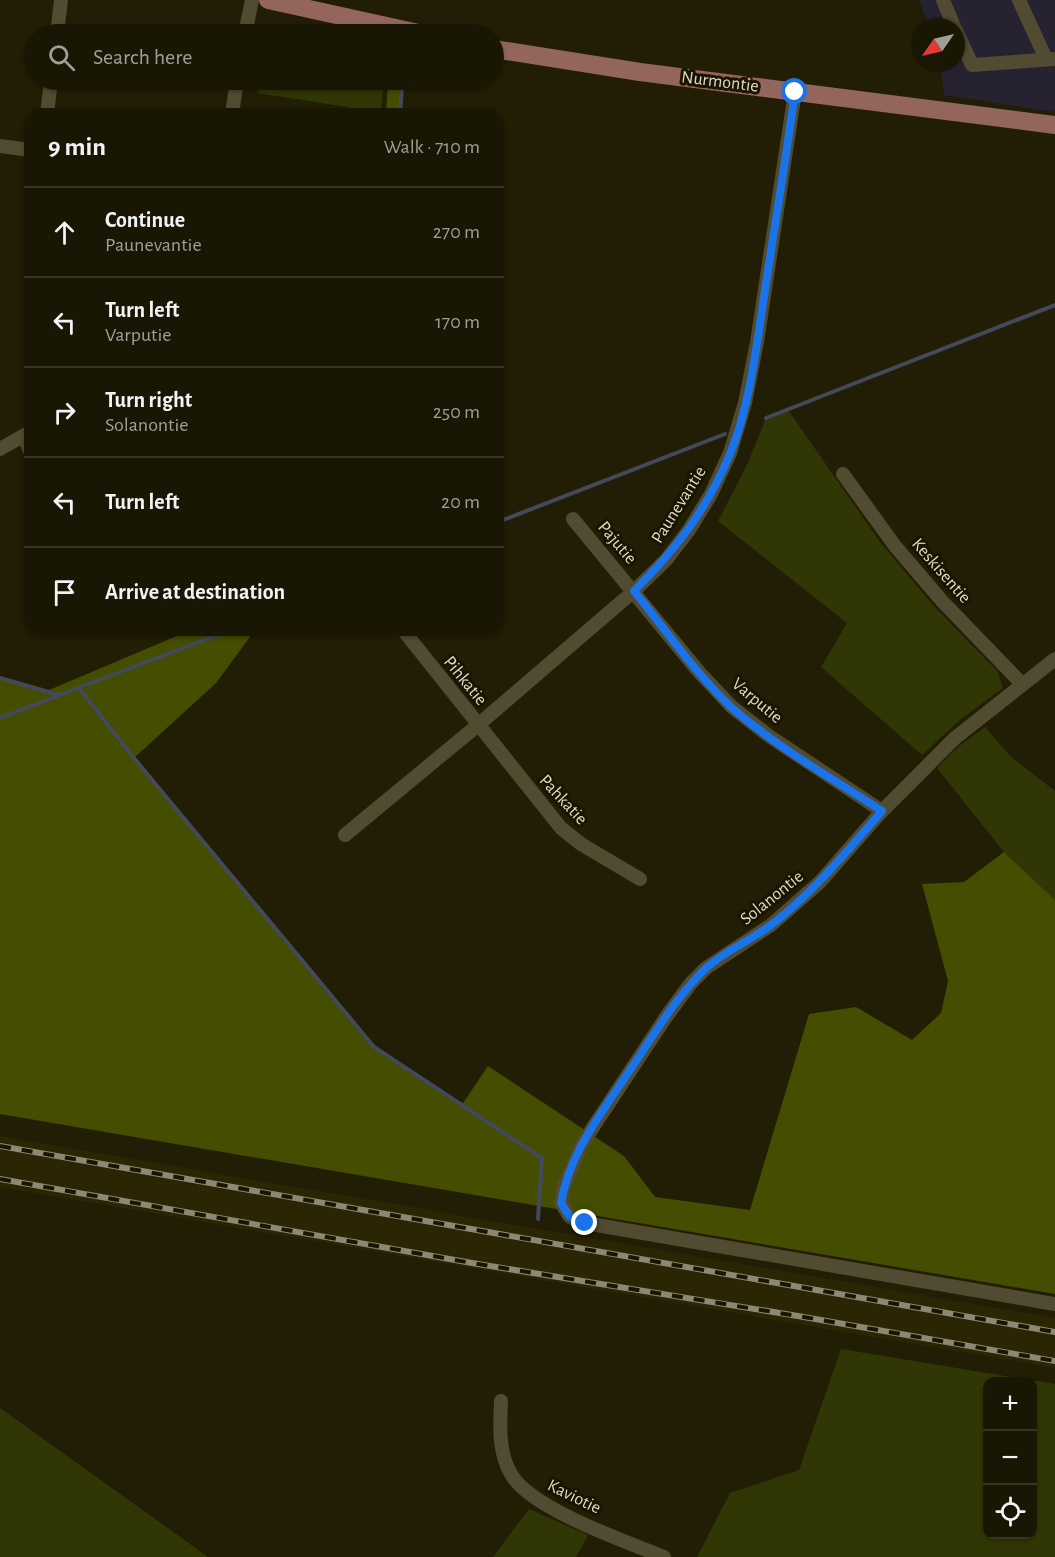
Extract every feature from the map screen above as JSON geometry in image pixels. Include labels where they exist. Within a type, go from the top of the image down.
[{"type":"main road","points":[[268,0],[377,24]]},
{"type":"main road","name":"Nurmontie","points":[[504,51],[640,72],[1055,125]]},
{"type":"street","points":[[58,24],[61,0]]},
{"type":"street","points":[[246,24],[252,0]]},
{"type":"street","points":[[943,0],[950,18]]},
{"type":"street","points":[[965,50],[972,65],[1050,59],[1019,0]]},
{"type":"street","points":[[48,108],[50,90]]},
{"type":"street","points":[[233,108],[236,90]]},
{"type":"street","name":"Paunevantie","points":[[345,835],[634,591],[666,560],[689,530],[711,494],[730,453],[745,403],[757,342],[795,92]]},
{"type":"street","points":[[0,146],[24,149]]},
{"type":"street","points":[[0,449],[24,436]]},
{"type":"street","name":"Keskisentie","points":[[843,474],[895,546],[942,601],[1022,684]]},
{"type":"street","name":"Pajutie","points":[[573,519],[634,591]]},
{"type":"street","name":"Varputie","points":[[634,591],[699,672],[732,707],[769,736],[882,811]]},
{"type":"street","name":"Pihkatie","points":[[408,636],[478,725]]},
{"type":"street","name":"Solanontie","points":[[1055,659],[955,738],[882,811],[820,882],[771,925],[706,968],[691,983],[582,1144],[564,1186],[561,1203],[570,1217],[585,1223],[1055,1304]]},
{"type":"street","name":"Pahkatie","points":[[478,725],[561,828],[580,844],[640,879]]},
{"type":"street","name":"Kaviotie","points":[[501,1401],[499,1437],[510,1474],[527,1493],[552,1509],[664,1557]]},
{"type":"shaded area","points":[[919,0],[1055,0],[1055,112],[944,95],[941,72],[965,72],[965,18],[926,18]]},
{"type":"shaded area","points":[[0,1136],[1055,1318],[1055,1368],[0,1187]]},
{"type":"green space","points":[[258,90],[383,90],[382,108],[348,108],[257,93]]},
{"type":"green space","points":[[387,90],[401,90],[400,108],[386,108]]},
{"type":"green space","points":[[788,410],[880,542],[932,604],[998,672],[1003,688],[961,719],[922,755],[821,667],[847,623],[718,521],[747,465],[766,418]]},
{"type":"green space","points":[[177,636],[251,636],[216,683],[134,758],[374,1047],[461,1106],[488,1066],[624,1156],[655,1197],[750,1210],[809,1014],[856,1007],[912,1040],[941,1013],[948,981],[922,884],[964,882],[1004,852],[1055,900],[1055,1294],[0,1114],[0,677],[49,690]]},
{"type":"green space","points":[[985,727],[1011,757],[1055,791],[1055,900],[1004,852],[937,768],[958,747]]},
{"type":"green space","points":[[841,1349],[1012,1377],[983,1377],[983,1539],[1037,1539],[1037,1381],[1055,1384],[1055,1557],[697,1557],[730,1493],[799,1470]]},
{"type":"green space","points":[[0,1408],[208,1557],[0,1557]]},
{"type":"green space","points":[[529,1509],[588,1535],[576,1557],[493,1557]]},
{"type":"waterway","points":[[400,108],[402,90]]},
{"type":"waterway","points":[[766,418],[1055,305]]},
{"type":"waterway","points":[[504,520],[725,434]]},
{"type":"waterway","points":[[0,678],[59,695],[215,636]]},
{"type":"waterway","points":[[79,688],[133,757],[374,1047],[542,1158],[538,1219]]},
{"type":"waterway","points":[[0,718],[58,696]]},
{"type":"railway","points":[[0,1146],[1055,1332]]},
{"type":"railway","points":[[0,1179],[472,1263],[1055,1361]]},
{"type":"route","points":[[585,1223],[570,1217],[561,1203],[564,1186],[582,1144],[666,1017],[691,983],[706,968],[771,925],[820,882],[882,811],[769,736],[732,707],[699,672],[634,591],[666,560],[689,530],[711,494],[730,453],[745,403],[757,342],[795,92]]}]
